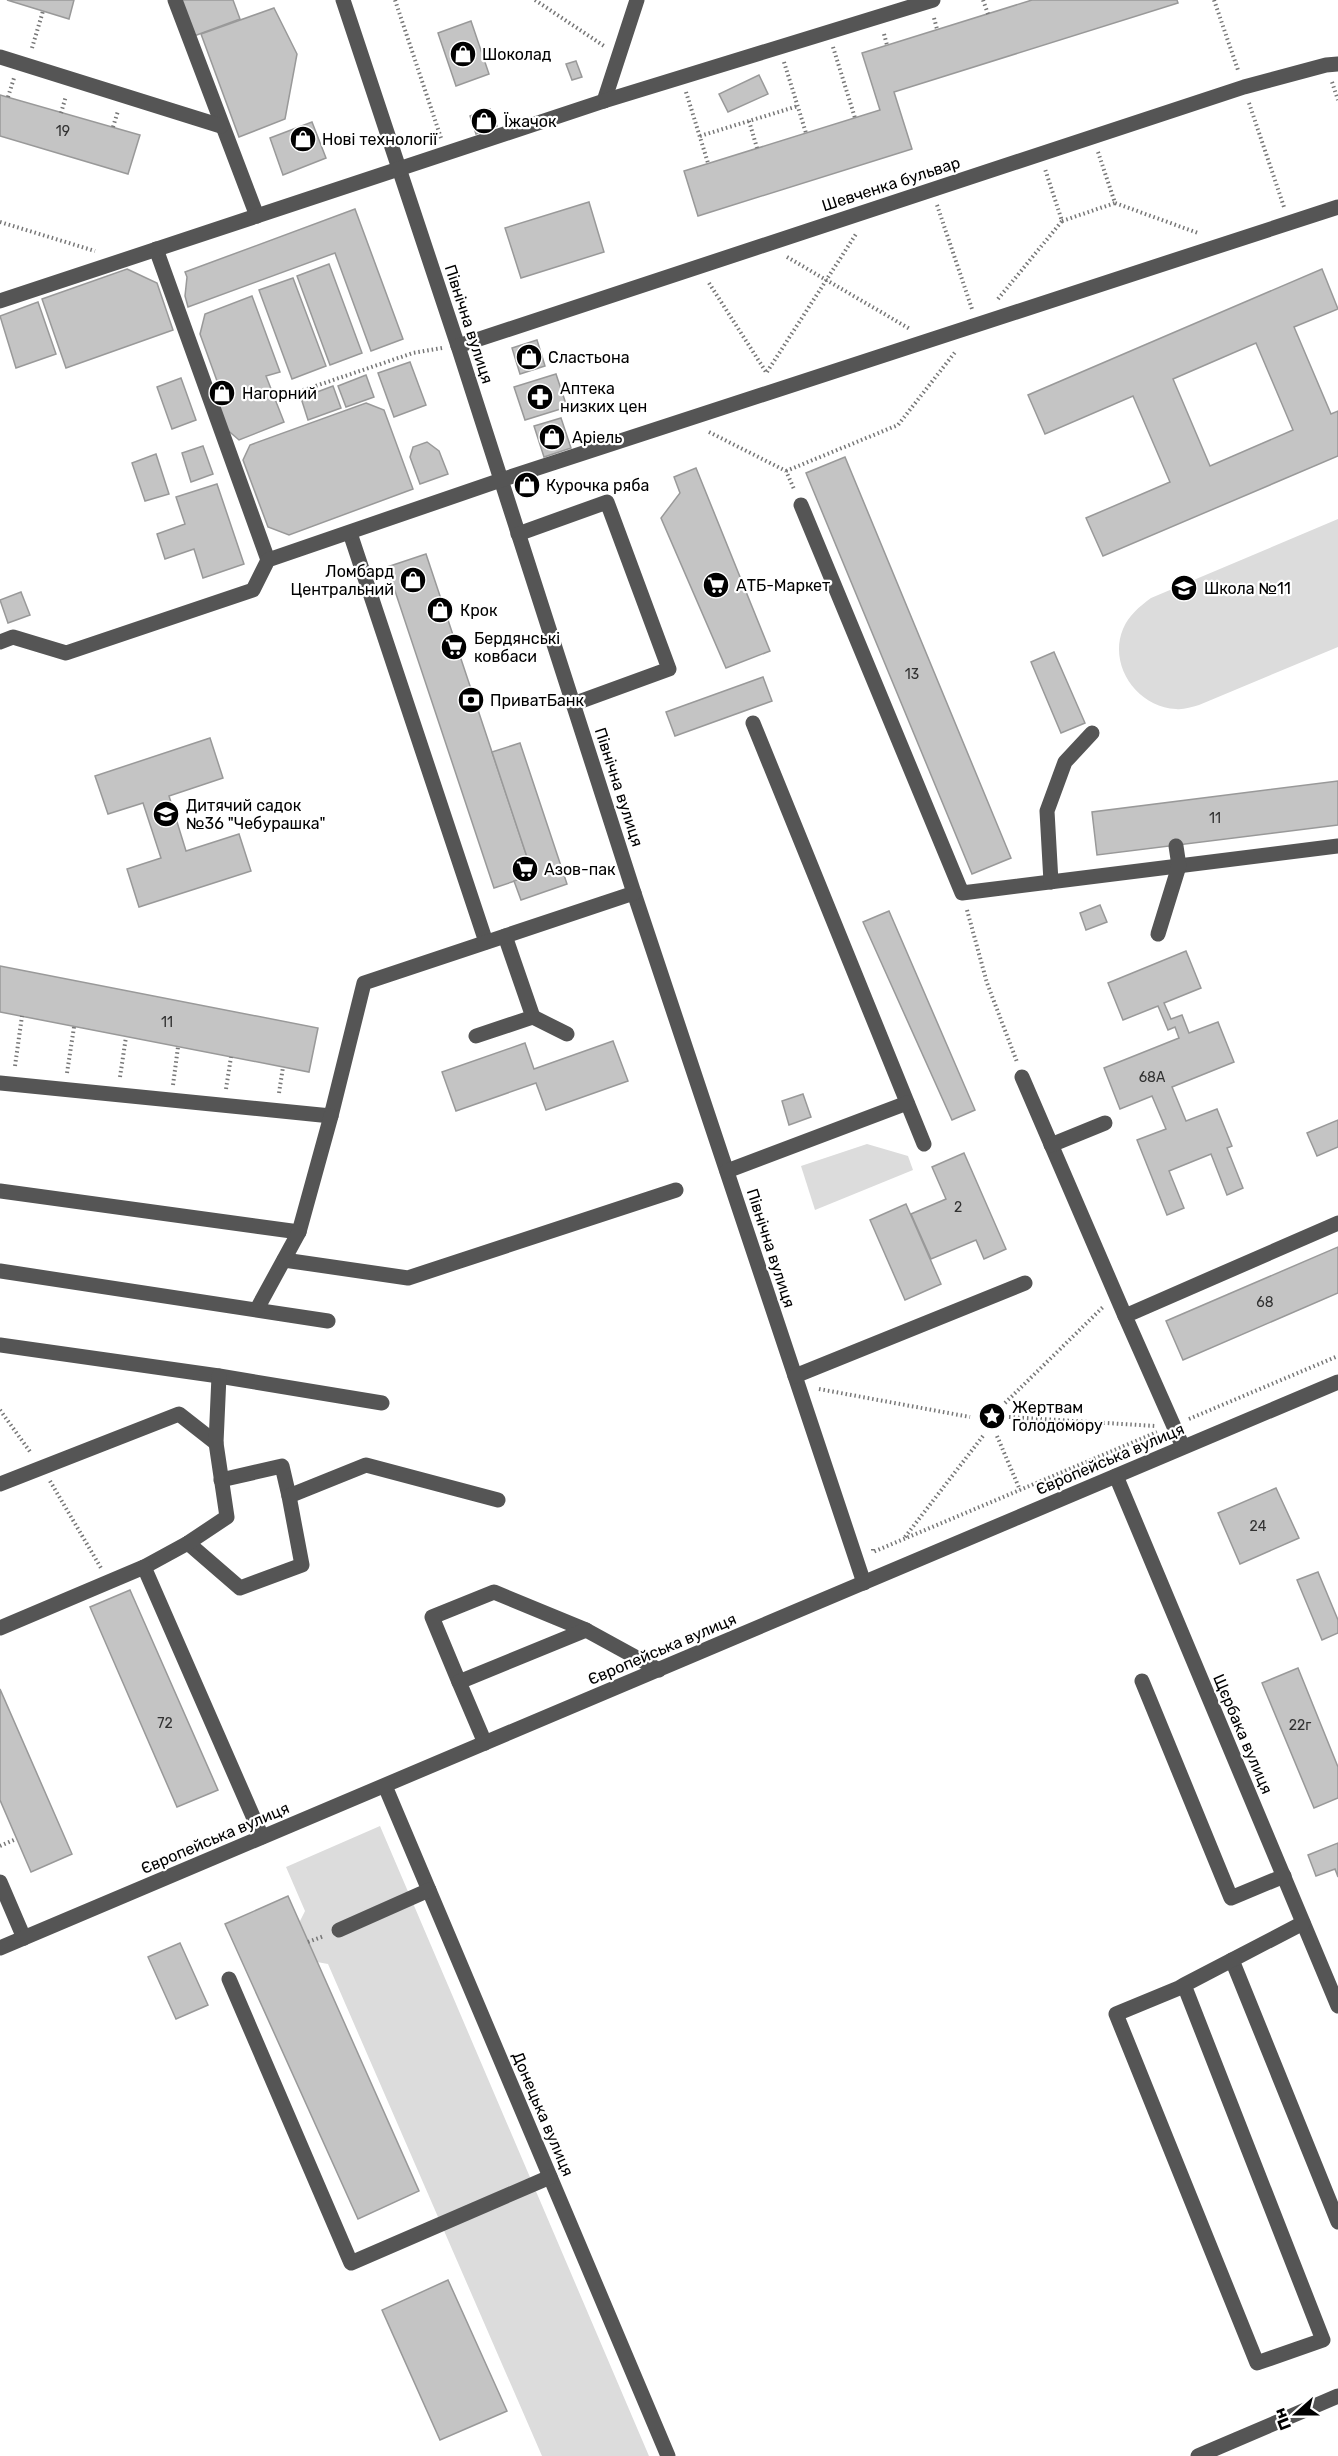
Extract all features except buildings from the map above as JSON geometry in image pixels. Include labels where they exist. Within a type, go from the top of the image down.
[{"type":"street","points":[[175,0],[257,216]]},
{"type":"street","name":"Північна вулиця","points":[[343,0],[458,346],[634,893],[864,1583]]},
{"type":"street","points":[[604,101],[636,0]]},
{"type":"street","points":[[0,301],[446,152],[829,32],[894,6],[933,0]]},
{"type":"street","points":[[0,57],[221,126]]},
{"type":"street","name":"Шевченка бульвар","points":[[458,346],[1244,87],[1326,65],[1338,64]]},
{"type":"street","points":[[0,642],[13,637],[66,653],[253,590],[268,560],[501,480],[1338,207]]},
{"type":"street","points":[[156,249],[268,560]]},
{"type":"street","points":[[518,534],[607,502],[669,669],[573,704]]},
{"type":"street","points":[[801,504],[962,894],[1338,846]]},
{"type":"street","points":[[350,533],[486,942]]},
{"type":"street","points":[[753,723],[924,1144]]},
{"type":"street","points":[[1051,882],[1047,812],[1065,762],[1092,733]]},
{"type":"street","points":[[1158,934],[1179,866],[1176,846]]},
{"type":"street","points":[[257,1309],[299,1232],[364,983],[634,893]]},
{"type":"street","points":[[505,936],[533,1017],[567,1034]]},
{"type":"street","points":[[476,1036],[533,1017]]},
{"type":"street","points":[[1022,1077],[1183,1447]]},
{"type":"street","points":[[6,1083],[331,1116]]},
{"type":"street","points":[[727,1171],[907,1103]]},
{"type":"street","points":[[1051,1145],[1105,1123]]},
{"type":"street","points":[[284,1260],[408,1278],[676,1190]]},
{"type":"street","points":[[0,1191],[299,1232]]},
{"type":"street","points":[[1125,1316],[1338,1223]]},
{"type":"street","points":[[0,1271],[328,1321]]},
{"type":"street","points":[[795,1376],[1025,1283]]},
{"type":"street","points":[[0,1345],[219,1376],[382,1403]]},
{"type":"street","points":[[0,1628],[144,1568],[227,1518],[216,1443],[219,1376]]},
{"type":"street","name":"Європейська вулиця","points":[[0,1948],[1338,1382]]},
{"type":"street","points":[[0,1484],[179,1414],[216,1443]]},
{"type":"street","points":[[289,1496],[366,1465],[498,1500]]},
{"type":"street","points":[[188,1543],[240,1588],[302,1565],[282,1466],[221,1480]]},
{"type":"street","name":"Щєрбака вулиця","points":[[1116,1476],[1338,2006]]},
{"type":"street","points":[[144,1568],[262,1837]]},
{"type":"street","points":[[485,1743],[432,1617],[494,1592],[586,1630],[659,1670]]},
{"type":"street","points":[[459,1682],[586,1630]]},
{"type":"street","points":[[1142,1681],[1232,1898],[1284,1876]]},
{"type":"street","name":"Донецька вулиця","points":[[385,1786],[668,2456]]},
{"type":"street","points":[[0,1882],[24,1938]]},
{"type":"street","points":[[339,1930],[429,1890]]},
{"type":"street","points":[[1184,1985],[1323,2340],[1257,2363],[1116,2014],[1184,1985],[1303,1923]]},
{"type":"street","points":[[1232,1960],[1338,2222]]},
{"type":"street","points":[[229,1979],[351,2263],[550,2177]]},
{"type":"street","points":[[1197,2456],[1338,2396]]},
{"type":"path","points":[[395,0],[446,152]]},
{"type":"path","points":[[535,0],[619,56]]},
{"type":"path","points":[[983,0],[988,14]]},
{"type":"path","points":[[1214,0],[1289,223]]},
{"type":"path","points":[[27,65],[43,11]]},
{"type":"path","points":[[829,32],[855,118]]},
{"type":"path","points":[[780,48],[806,133]]},
{"type":"path","points":[[682,78],[708,163]]},
{"type":"path","points":[[700,136],[798,106]]},
{"type":"path","points":[[749,121],[757,148]]},
{"type":"path","points":[[1093,137],[1115,203]]},
{"type":"path","points":[[1040,154],[1062,221]]},
{"type":"path","points":[[932,190],[978,324]]},
{"type":"path","points":[[786,471],[898,425],[1062,221],[1115,203],[1226,243]]},
{"type":"path","points":[[767,372],[871,210]]},
{"type":"path","points":[[0,222],[124,260]]},
{"type":"path","points":[[765,245],[930,340]]},
{"type":"path","points":[[698,267],[778,389]]},
{"type":"path","points":[[286,396],[413,353],[458,346]]},
{"type":"path","points":[[685,420],[786,471],[801,504]]},
{"type":"path","points":[[962,894],[987,983],[1022,1077]]},
{"type":"path","points":[[6,1083],[22,1016]]},
{"type":"path","points":[[65,1089],[74,1027]]},
{"type":"path","points":[[118,1094],[126,1037]]},
{"type":"path","points":[[171,1100],[178,1047]]},
{"type":"path","points":[[223,1105],[231,1057]]},
{"type":"path","points":[[276,1110],[283,1067]]},
{"type":"path","points":[[1005,1403],[1115,1294]]},
{"type":"path","points":[[873,1552],[1338,1356]]},
{"type":"path","points":[[819,1389],[970,1417]]},
{"type":"path","points":[[0,1410],[42,1468],[109,1582]]},
{"type":"path","points":[[1009,1417],[1175,1425]]},
{"type":"path","points":[[903,1539],[983,1436]]},
{"type":"path","points":[[997,1436],[1020,1490]]},
{"type":"path","points":[[0,1846],[16,1839]]},
{"type":"shaded area","points":[[1338,519],[1338,647],[1199,705],[1184,709],[1162,706],[1149,701],[1129,682],[1119,656],[1119,643],[1128,620],[1147,601]]},
{"type":"shaded area","points":[[867,1144],[908,1156],[913,1170],[815,1210],[801,1166]]},
{"type":"shaded area","points":[[380,1826],[649,2456],[542,2456],[328,1964],[317,1962],[299,1923],[305,1911],[286,1867]]},
{"type":"place","name":"Шоколад","points":[[463,54]]},
{"type":"place","name":"Їжачок","points":[[484,121]]},
{"type":"place","name":"Нові технології","points":[[303,139]]},
{"type":"place","name":"Сластьона","points":[[529,357]]},
{"type":"place","name":"Нагорний","points":[[222,393]]},
{"type":"place","name":"Аптека низких цен","points":[[540,397]]},
{"type":"place","name":"Аріель","points":[[552,437]]},
{"type":"place","name":"Курочка ряба","points":[[527,485]]},
{"type":"place","name":"Ломбард Центральний","points":[[413,580]]},
{"type":"place","name":"АТБ-Маркет","points":[[716,585]]},
{"type":"place","name":"Школа №11","points":[[1184,588]]},
{"type":"place","name":"Крок","points":[[440,610]]},
{"type":"place","name":"Бердянські ковбаси","points":[[454,647]]},
{"type":"place","name":"ПриватБанк","points":[[471,700]]},
{"type":"place","name":"Дитячий садок №36 \"Чебурашка\"","points":[[166,814]]},
{"type":"place","name":"Азов-пак","points":[[525,869]]},
{"type":"place","name":"Жертвам Голодомору","points":[[992,1416]]}]
